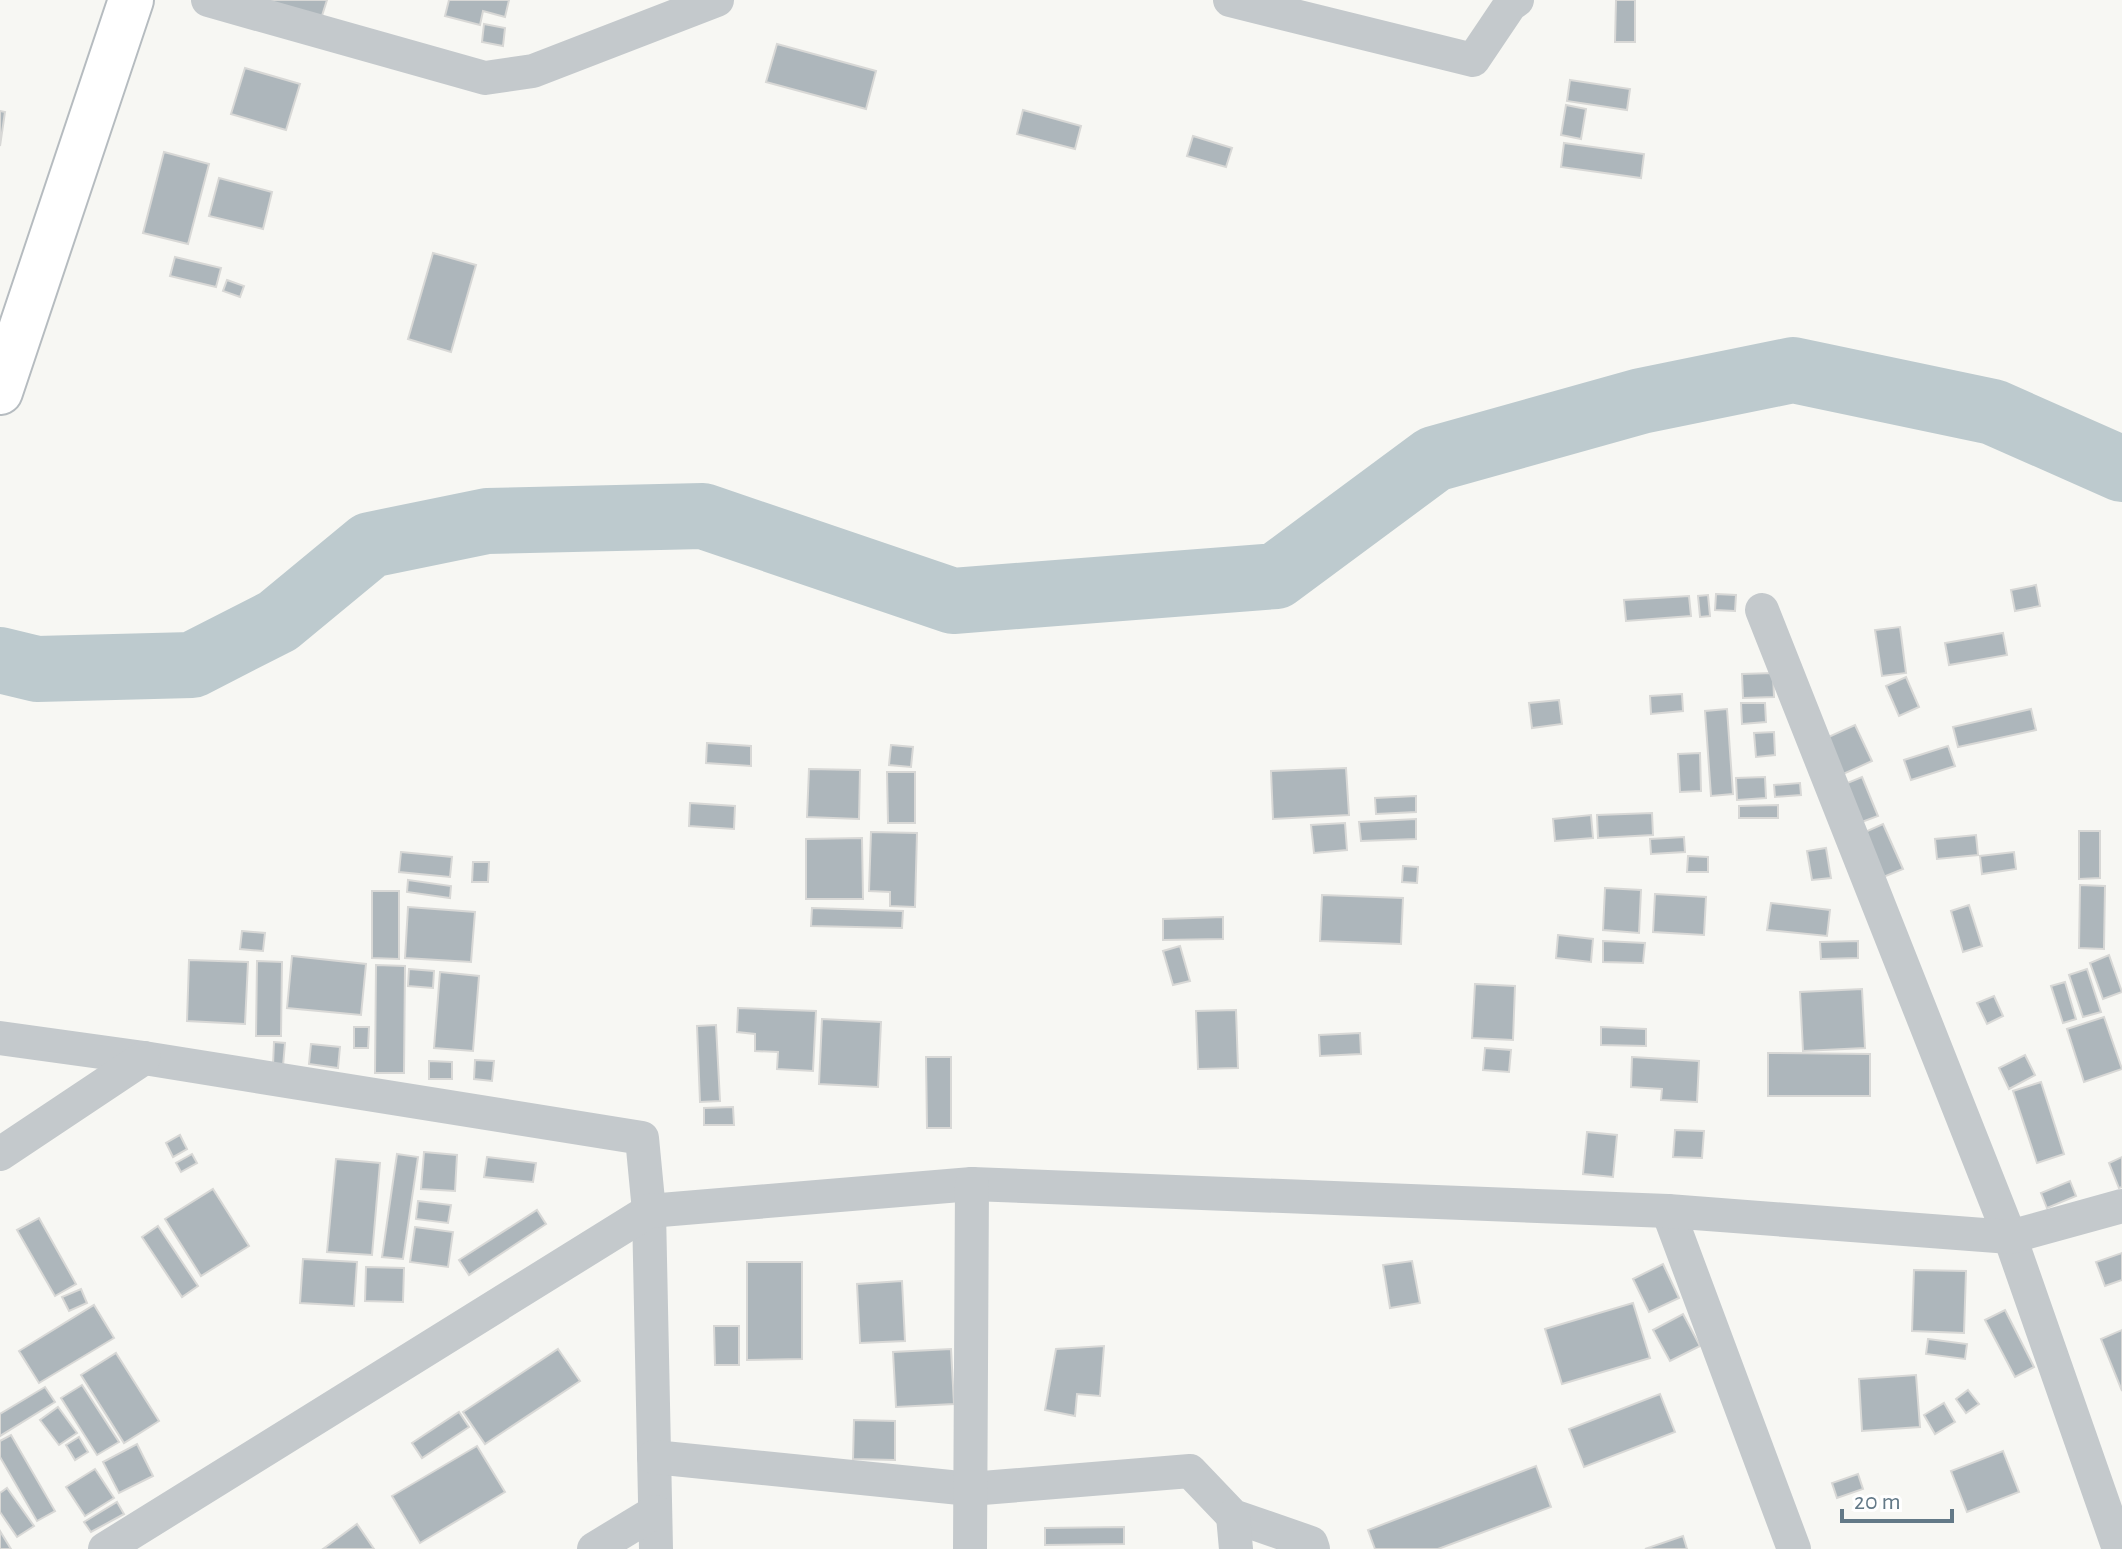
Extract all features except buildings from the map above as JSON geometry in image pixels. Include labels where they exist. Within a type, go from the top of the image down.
[{"type":"street","points":[[0,392],[131,0]]},
{"type":"street","points":[[208,0],[485,78],[533,71],[715,0]]},
{"type":"street","points":[[1230,0],[1473,60],[1510,5],[1517,0]]},
{"type":"street","points":[[1762,610],[2010,1237],[2119,1549]]},
{"type":"street","points":[[0,1038],[144,1058],[642,1138],[649,1211],[656,1549]]},
{"type":"street","points":[[0,1154],[144,1058]]},
{"type":"street","points":[[105,1549],[649,1211],[972,1184],[1668,1211],[2010,1237],[2122,1206]]},
{"type":"street","points":[[970,1549],[972,1184]]},
{"type":"street","points":[[1668,1211],[1794,1549]]},
{"type":"street","points":[[654,1457],[970,1489],[1190,1471],[1234,1532],[1311,1543],[1313,1549]]},
{"type":"street","points":[[594,1549],[655,1512]]},
{"type":"waterway","points":[[0,660],[37,669],[192,665],[278,621],[370,545],[487,521],[703,516],[953,601],[1276,576],[1434,459],[1641,401],[1793,370],[1993,412],[2122,469]]}]
